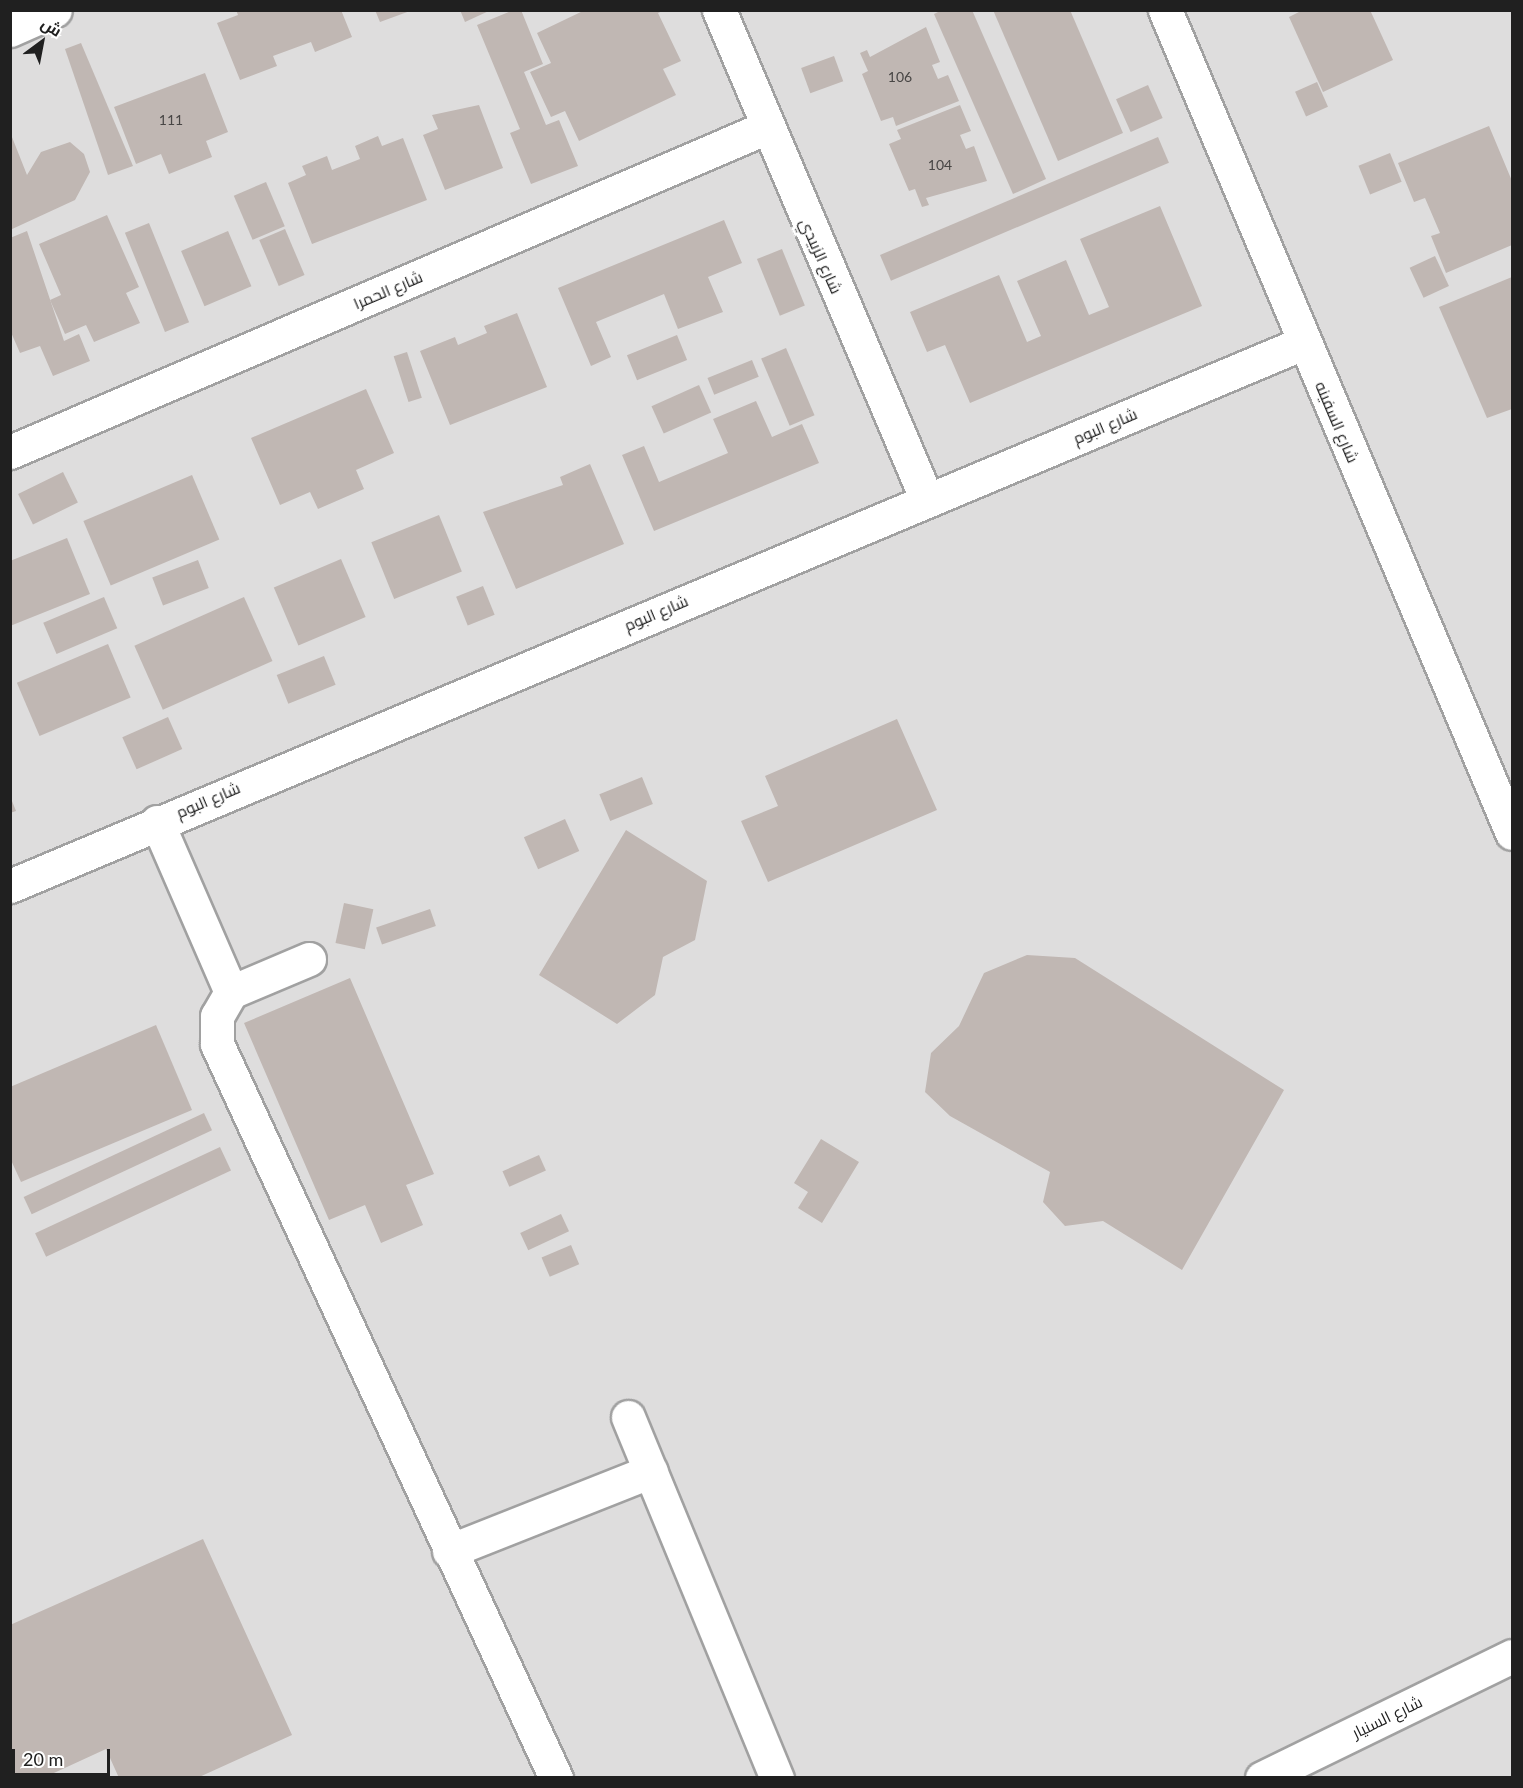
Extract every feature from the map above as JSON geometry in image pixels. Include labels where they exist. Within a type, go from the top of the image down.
[{"type":"street","points":[[10,30],[55,10]]},
{"type":"street","name":"شارع الزبيدي","points":[[719,10],[765,128],[927,500]]},
{"type":"street","name":"شارع السفينه","points":[[1165,10],[1303,343],[1512,833]]},
{"type":"street","name":"شارع الحمرا","points":[[10,452],[765,128]]},
{"type":"street","name":"شارع البوم","points":[[10,886],[157,822],[1303,343]]},
{"type":"street","points":[[157,822],[231,992]]},
{"type":"street","points":[[309,959],[231,992],[217,1016],[222,1057],[556,1778]]},
{"type":"street","points":[[628,1417],[777,1778]]},
{"type":"street","points":[[449,1551],[651,1471]]},
{"type":"street","name":"شارع السنيار","points":[[1262,1778],[1512,1656]]},
{"type":"shaded area","points":[[11,11],[1512,11],[1512,1777],[11,1777]]},
{"type":"building","points":[[236,10],[341,10],[352,37],[315,52],[311,42],[273,56],[277,66],[240,80],[217,23],[238,15]]},
{"type":"building","points":[[375,10],[410,10],[410,11],[380,22]]},
{"type":"building","points":[[460,10],[491,10],[465,22]]},
{"type":"building","points":[[514,10],[521,10],[543,64],[524,72],[546,125],[559,120],[578,166],[531,184],[510,133],[520,129],[477,25]]},
{"type":"building","points":[[585,10],[665,10],[658,13],[681,61],[663,69],[676,95],[579,141],[565,111],[551,117],[530,72],[551,63],[537,33]]},
{"type":"building","points":[[942,10],[972,10],[1046,179],[1013,194],[934,14]]},
{"type":"building","points":[[993,10],[1070,10],[1123,133],[1058,161]]},
{"type":"building","points":[[1303,10],[1370,10],[1393,60],[1323,92],[1289,17]]},
{"type":"building","points":[[926,27],[940,62],[932,65],[938,79],[948,75],[959,101],[896,126],[893,117],[881,121],[862,74],[868,71],[860,53],[867,50],[870,57]]},
{"type":"building","points":[[81,43],[133,166],[108,175],[65,49]]},
{"type":"building","points":[[834,56],[843,81],[810,93],[801,68]]},
{"type":"building","points":[[205,73],[228,132],[206,141],[212,157],[169,174],[161,154],[136,164],[114,107]]},
{"type":"building","points":[[1317,82],[1328,107],[1306,116],[1295,92]]},
{"type":"building","points":[[1148,85],[1163,118],[1131,132],[1116,99]]},
{"type":"building","points":[[479,105],[503,168],[445,190],[423,135],[438,129],[432,115]]},
{"type":"building","points":[[960,105],[971,131],[960,135],[966,149],[974,146],[987,181],[926,198],[929,205],[922,207],[915,189],[909,191],[889,144],[901,139],[897,130]]},
{"type":"building","points":[[1489,126],[1512,181],[1512,245],[1446,273],[1431,236],[1440,233],[1425,198],[1414,202],[1398,163]]},
{"type":"building","points":[[10,132],[27,175],[41,152],[70,142],[84,154],[90,172],[75,200],[10,230]]},
{"type":"building","points":[[378,136],[382,146],[403,138],[427,200],[312,244],[288,183],[306,175],[302,166],[327,156],[332,170],[360,159],[355,146]]},
{"type":"building","points":[[1158,137],[1169,163],[891,281],[880,255]]},
{"type":"building","points":[[1390,153],[1402,182],[1370,194],[1358,166]]},
{"type":"building","points":[[266,182],[285,226],[253,240],[234,196]]},
{"type":"building","points":[[1160,206],[1202,306],[970,403],[945,345],[927,352],[910,312],[999,275],[1027,342],[1041,336],[1017,281],[1066,260],[1089,315],[1109,307],[1080,239]]},
{"type":"building","points":[[107,215],[139,287],[126,293],[140,323],[94,342],[86,325],[65,334],[50,300],[61,295],[39,244]]},
{"type":"building","points":[[724,220],[742,263],[708,277],[723,312],[678,329],[664,294],[596,322],[611,357],[591,366],[558,288]]},
{"type":"building","points":[[149,223],[189,322],[165,332],[125,233]]},
{"type":"building","points":[[285,229],[305,275],[279,286],[259,240]]},
{"type":"building","points":[[27,231],[64,341],[79,334],[90,361],[53,376],[40,346],[20,353],[10,330],[10,238]]},
{"type":"building","points":[[228,231],[251,286],[204,306],[181,251]]},
{"type":"building","points":[[782,249],[805,306],[780,316],[757,259]]},
{"type":"building","points":[[1435,256],[1449,286],[1424,298],[1410,268]]},
{"type":"building","points":[[1512,277],[1512,409],[1487,418],[1439,307]]},
{"type":"building","points":[[517,313],[547,387],[450,425],[420,351],[455,337],[458,345],[487,333],[484,326]]},
{"type":"building","points":[[677,335],[687,360],[637,380],[627,355]]},
{"type":"building","points":[[786,348],[815,415],[790,426],[761,359]]},
{"type":"building","points":[[407,352],[422,398],[409,402],[394,356]]},
{"type":"building","points":[[752,360],[759,377],[714,395],[707,378]]},
{"type":"building","points":[[699,385],[711,412],[664,434],[651,406]]},
{"type":"building","points":[[366,389],[394,453],[356,470],[364,489],[318,509],[310,492],[280,505],[251,438]]},
{"type":"building","points":[[756,401],[772,437],[802,424],[819,463],[654,531],[622,455],[644,446],[659,482],[728,453],[713,419]]},
{"type":"building","points":[[590,464],[624,544],[516,589],[483,512],[563,485],[560,477]]},
{"type":"building","points":[[63,472],[78,503],[33,524],[18,494]]},
{"type":"building","points":[[192,475],[219,539],[111,586],[83,521]]},
{"type":"building","points":[[439,515],[462,572],[394,599],[371,542]]},
{"type":"building","points":[[67,538],[90,594],[10,626],[10,561]]},
{"type":"building","points":[[341,559],[366,617],[298,646],[274,588]]},
{"type":"building","points":[[198,560],[209,588],[163,606],[152,578]]},
{"type":"building","points":[[483,586],[495,615],[468,626],[456,597]]},
{"type":"building","points":[[104,597],[117,628],[57,654],[43,623]]},
{"type":"building","points":[[244,597],[272,661],[163,710],[134,646]]},
{"type":"building","points":[[108,644],[131,697],[40,736],[17,683]]},
{"type":"building","points":[[324,656],[336,685],[288,704],[277,675]]},
{"type":"building","points":[[168,717],[182,749],[137,769],[122,737]]},
{"type":"building","points":[[897,719],[937,810],[768,882],[741,821],[778,806],[765,776]]},
{"type":"building","points":[[642,777],[653,804],[610,821],[599,794]]},
{"type":"building","points":[[10,796],[16,811],[10,813]]},
{"type":"building","points":[[565,819],[579,851],[538,869],[524,837]]},
{"type":"building","points":[[626,830],[707,881],[695,940],[663,957],[655,995],[617,1024],[539,975]]},
{"type":"building","points":[[344,903],[373,909],[365,949],[335,943]]},
{"type":"building","points":[[430,909],[436,926],[382,945],[376,928]]},
{"type":"building","points":[[1027,955],[1075,958],[1284,1090],[1182,1270],[1103,1221],[1065,1226],[1043,1202],[1050,1172],[950,1116],[925,1092],[931,1053],[959,1026],[984,973]]},
{"type":"building","points":[[350,978],[434,1174],[406,1185],[423,1225],[381,1243],[365,1205],[329,1220],[244,1023]]},
{"type":"building","points":[[156,1025],[192,1110],[21,1182],[10,1158],[10,1087]]},
{"type":"building","points":[[204,1113],[212,1130],[32,1214],[24,1197]]},
{"type":"building","points":[[821,1139],[859,1162],[822,1223],[798,1208],[808,1192],[794,1183]]},
{"type":"building","points":[[220,1147],[231,1171],[46,1257],[35,1233]]},
{"type":"building","points":[[539,1155],[546,1171],[509,1187],[502,1171]]},
{"type":"building","points":[[561,1214],[569,1231],[528,1250],[520,1233]]},
{"type":"building","points":[[571,1245],[579,1264],[550,1277],[542,1258]]},
{"type":"building","points":[[203,1539],[292,1735],[197,1778],[119,1778],[106,1749],[43,1778],[10,1778],[10,1625]]}]
